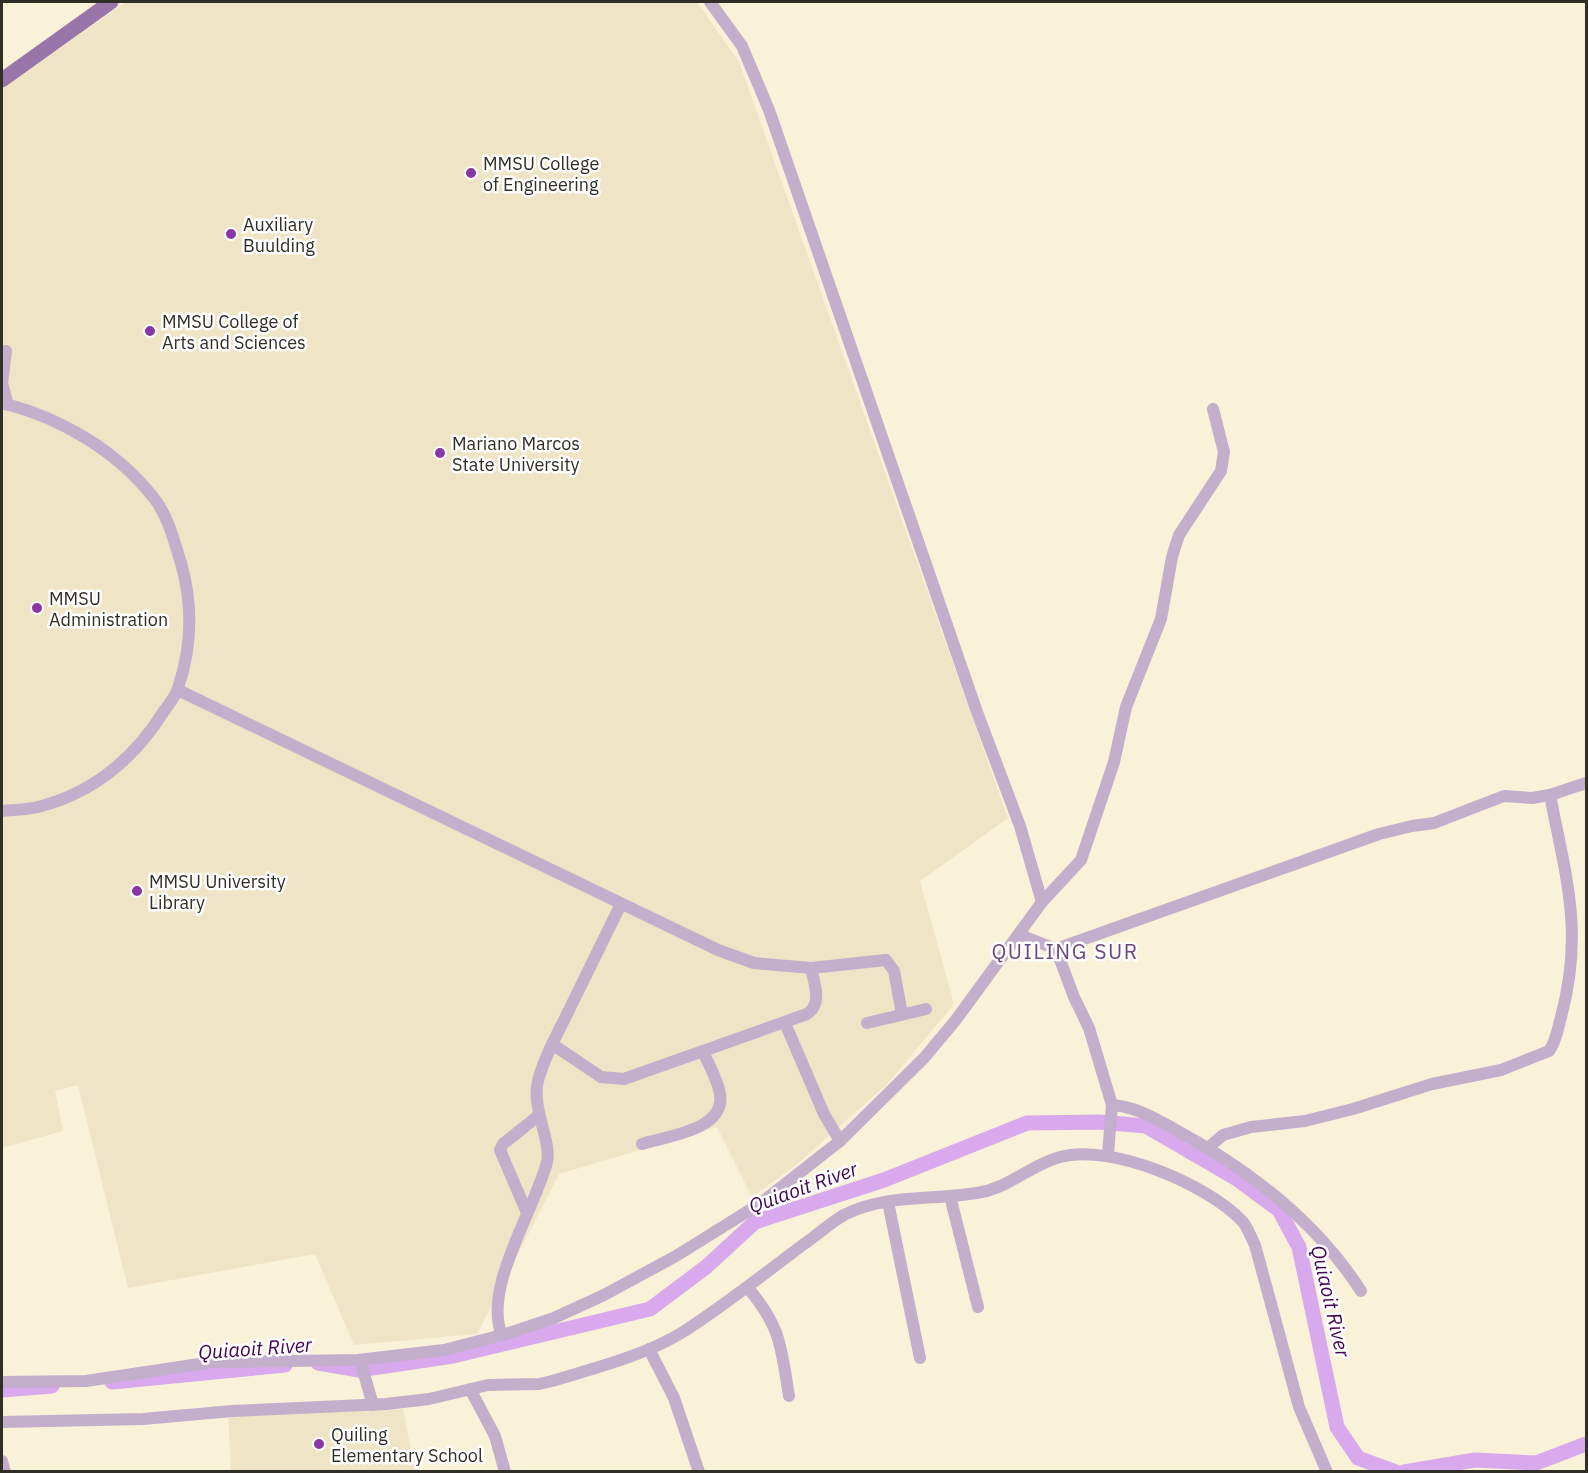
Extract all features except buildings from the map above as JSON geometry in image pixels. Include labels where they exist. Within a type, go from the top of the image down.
[{"type":"main road","points":[[2,80],[111,2]]},
{"type":"street","points":[[710,2],[742,46],[766,101],[977,712],[1020,826],[1042,902]]},
{"type":"street","points":[[2,354],[6,351],[3,383],[5,404],[50,420],[96,443],[154,498],[171,531],[184,575],[191,618],[178,690],[154,728],[118,768],[86,788],[37,807],[2,811]]},
{"type":"street","points":[[2,1382],[87,1381],[213,1362],[362,1364],[444,1350],[502,1335],[554,1318],[604,1295],[676,1256],[760,1203],[840,1142],[924,1058],[1020,935],[1042,902],[1081,860],[1114,762],[1126,707],[1161,619],[1172,557],[1179,535],[1221,471],[1225,460],[1213,410]]},
{"type":"street","points":[[178,690],[718,950],[754,963],[811,968],[886,960],[894,971],[902,1014]]},
{"type":"street","points":[[1020,935],[1056,950],[1379,834],[1412,826],[1434,824],[1504,796],[1532,798],[1550,795],[1587,783]]},
{"type":"street","points":[[1209,1148],[1223,1135],[1251,1127],[1305,1121],[1353,1109],[1432,1084],[1501,1070],[1549,1051],[1563,1007],[1574,928],[1550,795]]},
{"type":"street","points":[[502,1335],[496,1306],[548,1159],[538,1116],[537,1083],[552,1044],[621,904]]},
{"type":"street","points":[[1056,950],[1089,1028],[1112,1110],[1109,1151]]},
{"type":"street","points":[[552,1044],[601,1077],[624,1079],[785,1023],[811,1011],[816,1002],[811,968]]},
{"type":"street","points":[[867,1023],[926,1009]]},
{"type":"street","points":[[785,1023],[824,1114],[840,1142]]},
{"type":"street","points":[[642,1144],[703,1124],[713,1118],[719,1110],[720,1095],[703,1051]]},
{"type":"street","points":[[1112,1110],[1133,1107],[1209,1148],[1287,1204],[1336,1255],[1361,1291]]},
{"type":"street","points":[[527,1213],[500,1150],[503,1144],[538,1116]]},
{"type":"street","points":[[2,1422],[143,1419],[372,1401],[429,1400],[470,1389],[512,1383],[538,1384],[649,1349],[681,1333],[846,1214],[888,1202],[982,1192],[1005,1185],[1058,1157],[1109,1151],[1157,1169],[1216,1200],[1243,1222],[1255,1245],[1299,1407],[1328,1472]]},
{"type":"street","points":[[950,1196],[978,1307]]},
{"type":"street","points":[[888,1202],[921,1358]]},
{"type":"street","points":[[747,1287],[765,1308],[781,1341],[789,1396]]},
{"type":"street","points":[[649,1349],[674,1398],[699,1472]]},
{"type":"street","points":[[362,1364],[372,1401]]},
{"type":"street","points":[[470,1389],[495,1436],[504,1472]]},
{"type":"street","points":[[2,1461],[5,1472]]},
{"type":"shaded area","name":"Mariano Marcos State University","points":[[126,2],[697,2],[739,62],[1008,818],[920,881],[954,1004],[887,1084],[796,1165],[752,1197],[717,1127],[559,1174],[477,1334],[354,1345],[315,1254],[128,1288],[78,1085],[55,1091],[63,1131],[2,1148],[2,89]]},
{"type":"shaded area","name":"Quiling Elementary School","points":[[403,1409],[415,1471],[231,1471],[228,1416]]},
{"type":"waterway","name":"Quiaoit River","points":[[318,1363],[359,1370],[453,1356],[650,1309],[706,1267],[755,1222],[884,1180],[1027,1123],[1099,1122],[1146,1126],[1237,1179],[1279,1210],[1299,1247],[1337,1427],[1358,1458],[1396,1472]]},
{"type":"waterway","name":"Quiaoit River","points":[[112,1382],[285,1365]]},
{"type":"waterway","name":"Quiaoit River","points":[[2,1390],[52,1386]]},
{"type":"waterway","name":"Quiaoit River","points":[[1404,1472],[1475,1460],[1536,1463],[1586,1444]]},
{"type":"place","name":"MMSU College of Engineering","points":[[471,173]]},
{"type":"place","name":"Auxiliary Buulding","points":[[231,234]]},
{"type":"place","name":"MMSU College of Arts and Sciences","points":[[150,331]]},
{"type":"place","name":"Mariano Marcos State University","points":[[440,453]]},
{"type":"place","name":"MMSU Administration","points":[[37,608]]},
{"type":"place","name":"MMSU University Library","points":[[137,891]]},
{"type":"place","name":"Quiling Elementary School","points":[[319,1444]]},
{"type":"district","name":"QUILING SUR","points":[[1065,951]]}]
